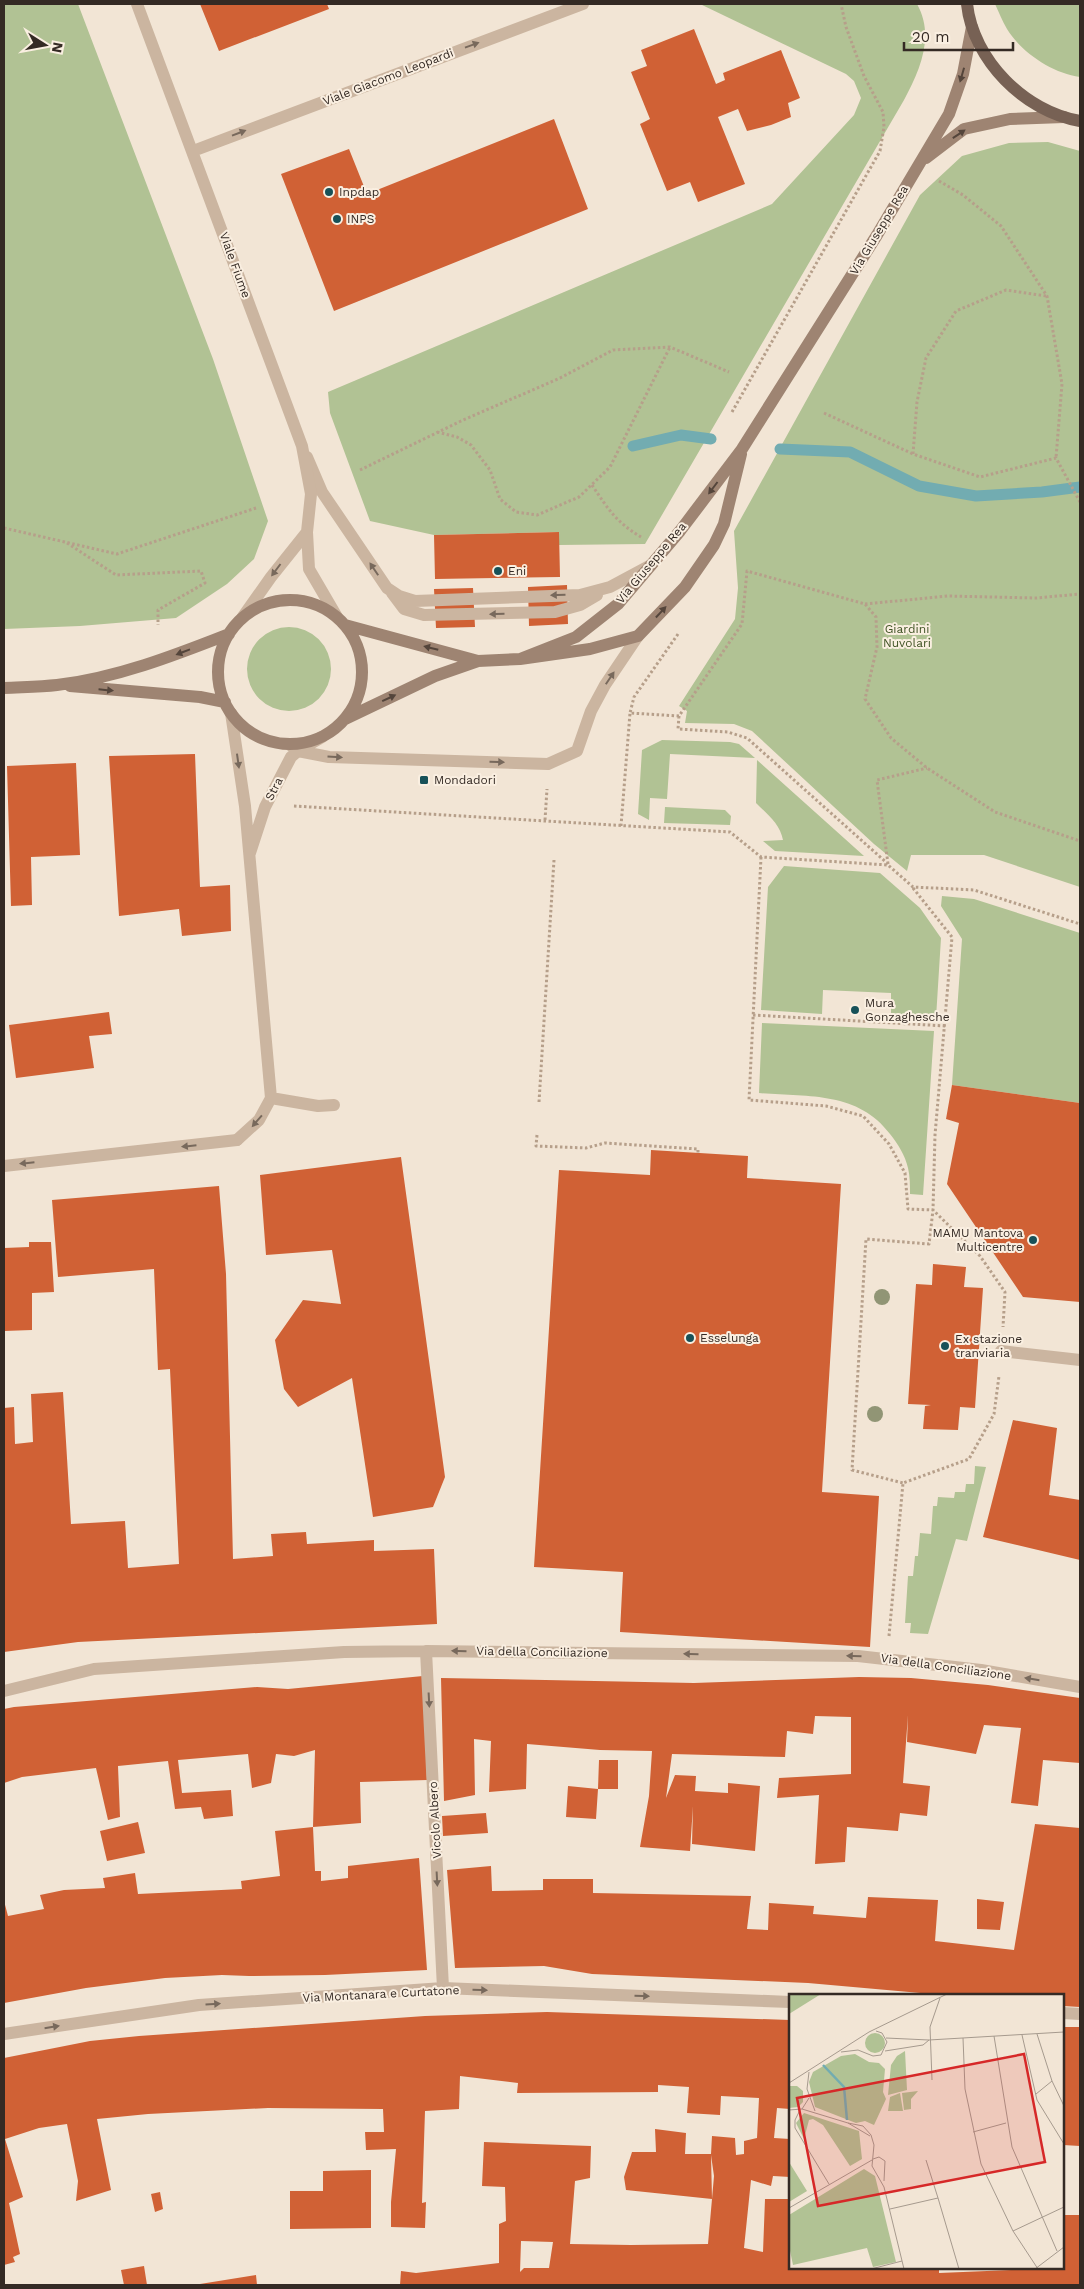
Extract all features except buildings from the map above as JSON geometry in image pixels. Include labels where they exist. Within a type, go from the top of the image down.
[{"type":"main road","points":[[965,6],[981,49],[1003,79],[1023,96],[1064,118],[1080,121]]},
{"type":"main road","name":"Via Giuseppe Rea","points":[[520,659],[576,637],[618,604],[653,564],[742,449],[877,235],[949,114],[963,74],[972,27]]},
{"type":"main road","name":"Via Giuseppe Rea","points":[[920,162],[964,129],[1010,119],[1064,118]]},
{"type":"main road","name":"Via Giuseppe Rea","points":[[638,636],[685,587],[714,545],[724,524],[742,449]]},
{"type":"main road","points":[[478,661],[341,621],[312,603],[286,600],[270,603],[255,609],[242,618],[229,634],[218,665],[219,683],[228,708],[249,732],[293,748],[322,737],[346,719],[435,676],[478,661],[520,659],[590,649],[638,636]]},
{"type":"main road","points":[[341,621],[354,639],[362,668],[359,692],[346,719]]},
{"type":"main road","points":[[58,685],[118,673],[167,658],[229,634]]},
{"type":"main road","points":[[4,688],[58,685],[200,697],[228,708]]},
{"type":"street","name":"Viale Fiume","points":[[137,4],[302,446],[311,494],[307,532],[309,569],[341,621]]},
{"type":"street","name":"Viale Giacomo Leopardi","points":[[193,151],[583,4]]},
{"type":"street","points":[[302,446],[322,492],[387,588],[399,596],[415,601],[580,595],[610,587],[653,564]]},
{"type":"street","points":[[242,618],[275,571],[307,532]]},
{"type":"street","points":[[293,748],[329,757],[548,764],[576,751],[591,711],[605,685],[638,636]]},
{"type":"street","points":[[4,1166],[237,1140],[259,1120],[271,1098],[244,806],[228,708]]},
{"type":"street","name":"Stra","points":[[249,857],[265,807],[291,757],[293,748]]},
{"type":"street","points":[[271,1098],[318,1106],[334,1105]]},
{"type":"street","points":[[1002,1350],[1080,1360]]},
{"type":"street","name":"Via della Conciliazione","points":[[4,1691],[94,1669],[344,1652],[426,1651],[858,1656],[981,1670],[1080,1687]]},
{"type":"street","name":"Vicolo Albero","points":[[426,1651],[443,1988]]},
{"type":"street","name":"Via Montanara e Curtatone","points":[[4,2034],[199,2005],[443,1988],[789,2002]]},
{"type":"street","points":[[1064,2013],[1080,2014]]},
{"type":"path","points":[[730,415],[880,151],[884,126],[883,112],[864,76],[846,27],[841,4]]},
{"type":"path","points":[[936,180],[964,195],[1001,226],[1047,296],[1062,384],[1056,458],[1080,502]]},
{"type":"path","points":[[913,454],[917,402],[926,358],[956,311],[1006,290],[1047,296]]},
{"type":"path","points":[[437,432],[457,437],[471,445],[490,470],[500,500],[516,512],[537,515],[579,497],[610,467],[670,347]]},
{"type":"path","points":[[360,470],[437,432],[560,378],[613,350],[670,347],[729,372]]},
{"type":"path","points":[[824,413],[913,454],[980,477],[1056,458]]},
{"type":"path","points":[[592,485],[607,508],[623,526],[645,539]]},
{"type":"path","points":[[4,528],[117,554],[256,508]]},
{"type":"path","points":[[64,542],[116,575],[201,571],[205,583],[158,610],[158,625]]},
{"type":"path","points":[[761,857],[749,1100],[826,1106],[863,1116],[889,1144],[905,1173],[908,1209],[933,1210],[980,1256],[1005,1292],[1002,1350],[994,1414],[969,1459],[903,1483],[852,1470],[866,1240],[929,1244],[933,1210],[935,1135],[946,1026],[952,937],[913,887],[747,738],[728,732],[678,729],[679,716],[742,624],[746,572],[865,604],[948,596],[1036,598],[1080,594]]},
{"type":"path","points":[[865,604],[876,617],[877,648],[865,699],[891,738],[927,768],[995,812],[1080,841]]},
{"type":"path","points":[[621,826],[630,713],[634,698],[680,632]]},
{"type":"path","points":[[630,713],[679,716]]},
{"type":"path","points":[[888,865],[877,780],[927,768]]},
{"type":"path","points":[[545,820],[547,789]]},
{"type":"path","points":[[265,807],[299,806],[730,832],[761,857],[888,865]]},
{"type":"path","points":[[539,1102],[554,860]]},
{"type":"path","points":[[913,887],[974,890],[1080,924]]},
{"type":"path","points":[[754,1015],[946,1026]]},
{"type":"path","points":[[537,1135],[536,1146],[586,1148],[605,1143],[698,1148],[698,1153]]},
{"type":"path","points":[[887,1659],[903,1483]]},
{"type":"green space","points":[[4,4],[78,4],[213,359],[268,521],[254,559],[227,584],[176,618],[80,626],[4,629]]},
{"type":"green space","points":[[700,4],[917,4],[925,28],[925,41],[920,65],[904,100],[645,544],[559,545],[559,532],[434,535],[370,521],[330,413],[328,392],[772,204],[854,115],[861,98],[854,81],[846,74]]},
{"type":"green space","points":[[995,4],[1080,4],[1080,77],[1059,71],[1029,54],[1013,38]]},
{"type":"green space","name":"Giardini Nuvolari","points":[[1048,142],[1080,151],[1080,887],[984,855],[911,855],[907,871],[874,844],[752,731],[734,724],[685,723],[687,711],[679,706],[735,619],[738,588],[734,531],[920,195],[962,156],[1009,143]]},
{"type":"green space","points":[[281,627],[297,627],[313,634],[324,645],[331,661],[328,685],[319,699],[313,704],[297,711],[281,711],[265,704],[254,693],[247,677],[247,661],[254,645],[265,634]]},
{"type":"green space","points":[[662,740],[730,742],[739,744],[755,758],[670,754],[667,799],[650,798],[649,820],[638,814],[642,750]]},
{"type":"green space","points":[[757,760],[864,856],[775,851],[763,841],[783,840],[776,824],[756,803]]},
{"type":"green space","points":[[665,807],[725,810],[731,816],[730,825],[664,823]]},
{"type":"green space","points":[[784,866],[880,873],[920,908],[941,938],[936,1018],[891,1016],[891,993],[823,990],[822,1014],[761,1010],[768,887]]},
{"type":"green space","points":[[942,896],[974,899],[1080,933],[1080,1103],[952,1085],[962,939],[941,906]]},
{"type":"green space","points":[[762,1023],[934,1031],[923,1195],[910,1194],[909,1171],[901,1150],[877,1120],[863,1110],[847,1103],[813,1096],[759,1093]]},
{"type":"green space","points":[[975,1466],[986,1467],[967,1541],[956,1539],[928,1634],[910,1633],[911,1623],[905,1623],[908,1576],[913,1576],[915,1556],[918,1556],[920,1533],[931,1534],[933,1506],[937,1506],[938,1497],[954,1498],[955,1492],[965,1492],[966,1484],[974,1484]]},
{"type":"waterway","points":[[633,446],[681,435],[711,439]]},
{"type":"waterway","points":[[780,449],[850,452],[919,486],[976,496],[1042,492],[1080,487]]},
{"type":"place","name":"Inpdap","points":[[329,192]]},
{"type":"place","name":"INPS","points":[[337,219]]},
{"type":"place","name":"Eni","points":[[498,571]]},
{"type":"place","name":"Mondadori","points":[[424,780]]},
{"type":"place","name":"Mura Gonzaghesche","points":[[855,1010]]},
{"type":"place","name":"MAMU Mantova Multicentre","points":[[1033,1240]]},
{"type":"place","name":"Esselunga","points":[[690,1338]]},
{"type":"place","name":"Ex stazione tranviaria","points":[[945,1346]]}]
